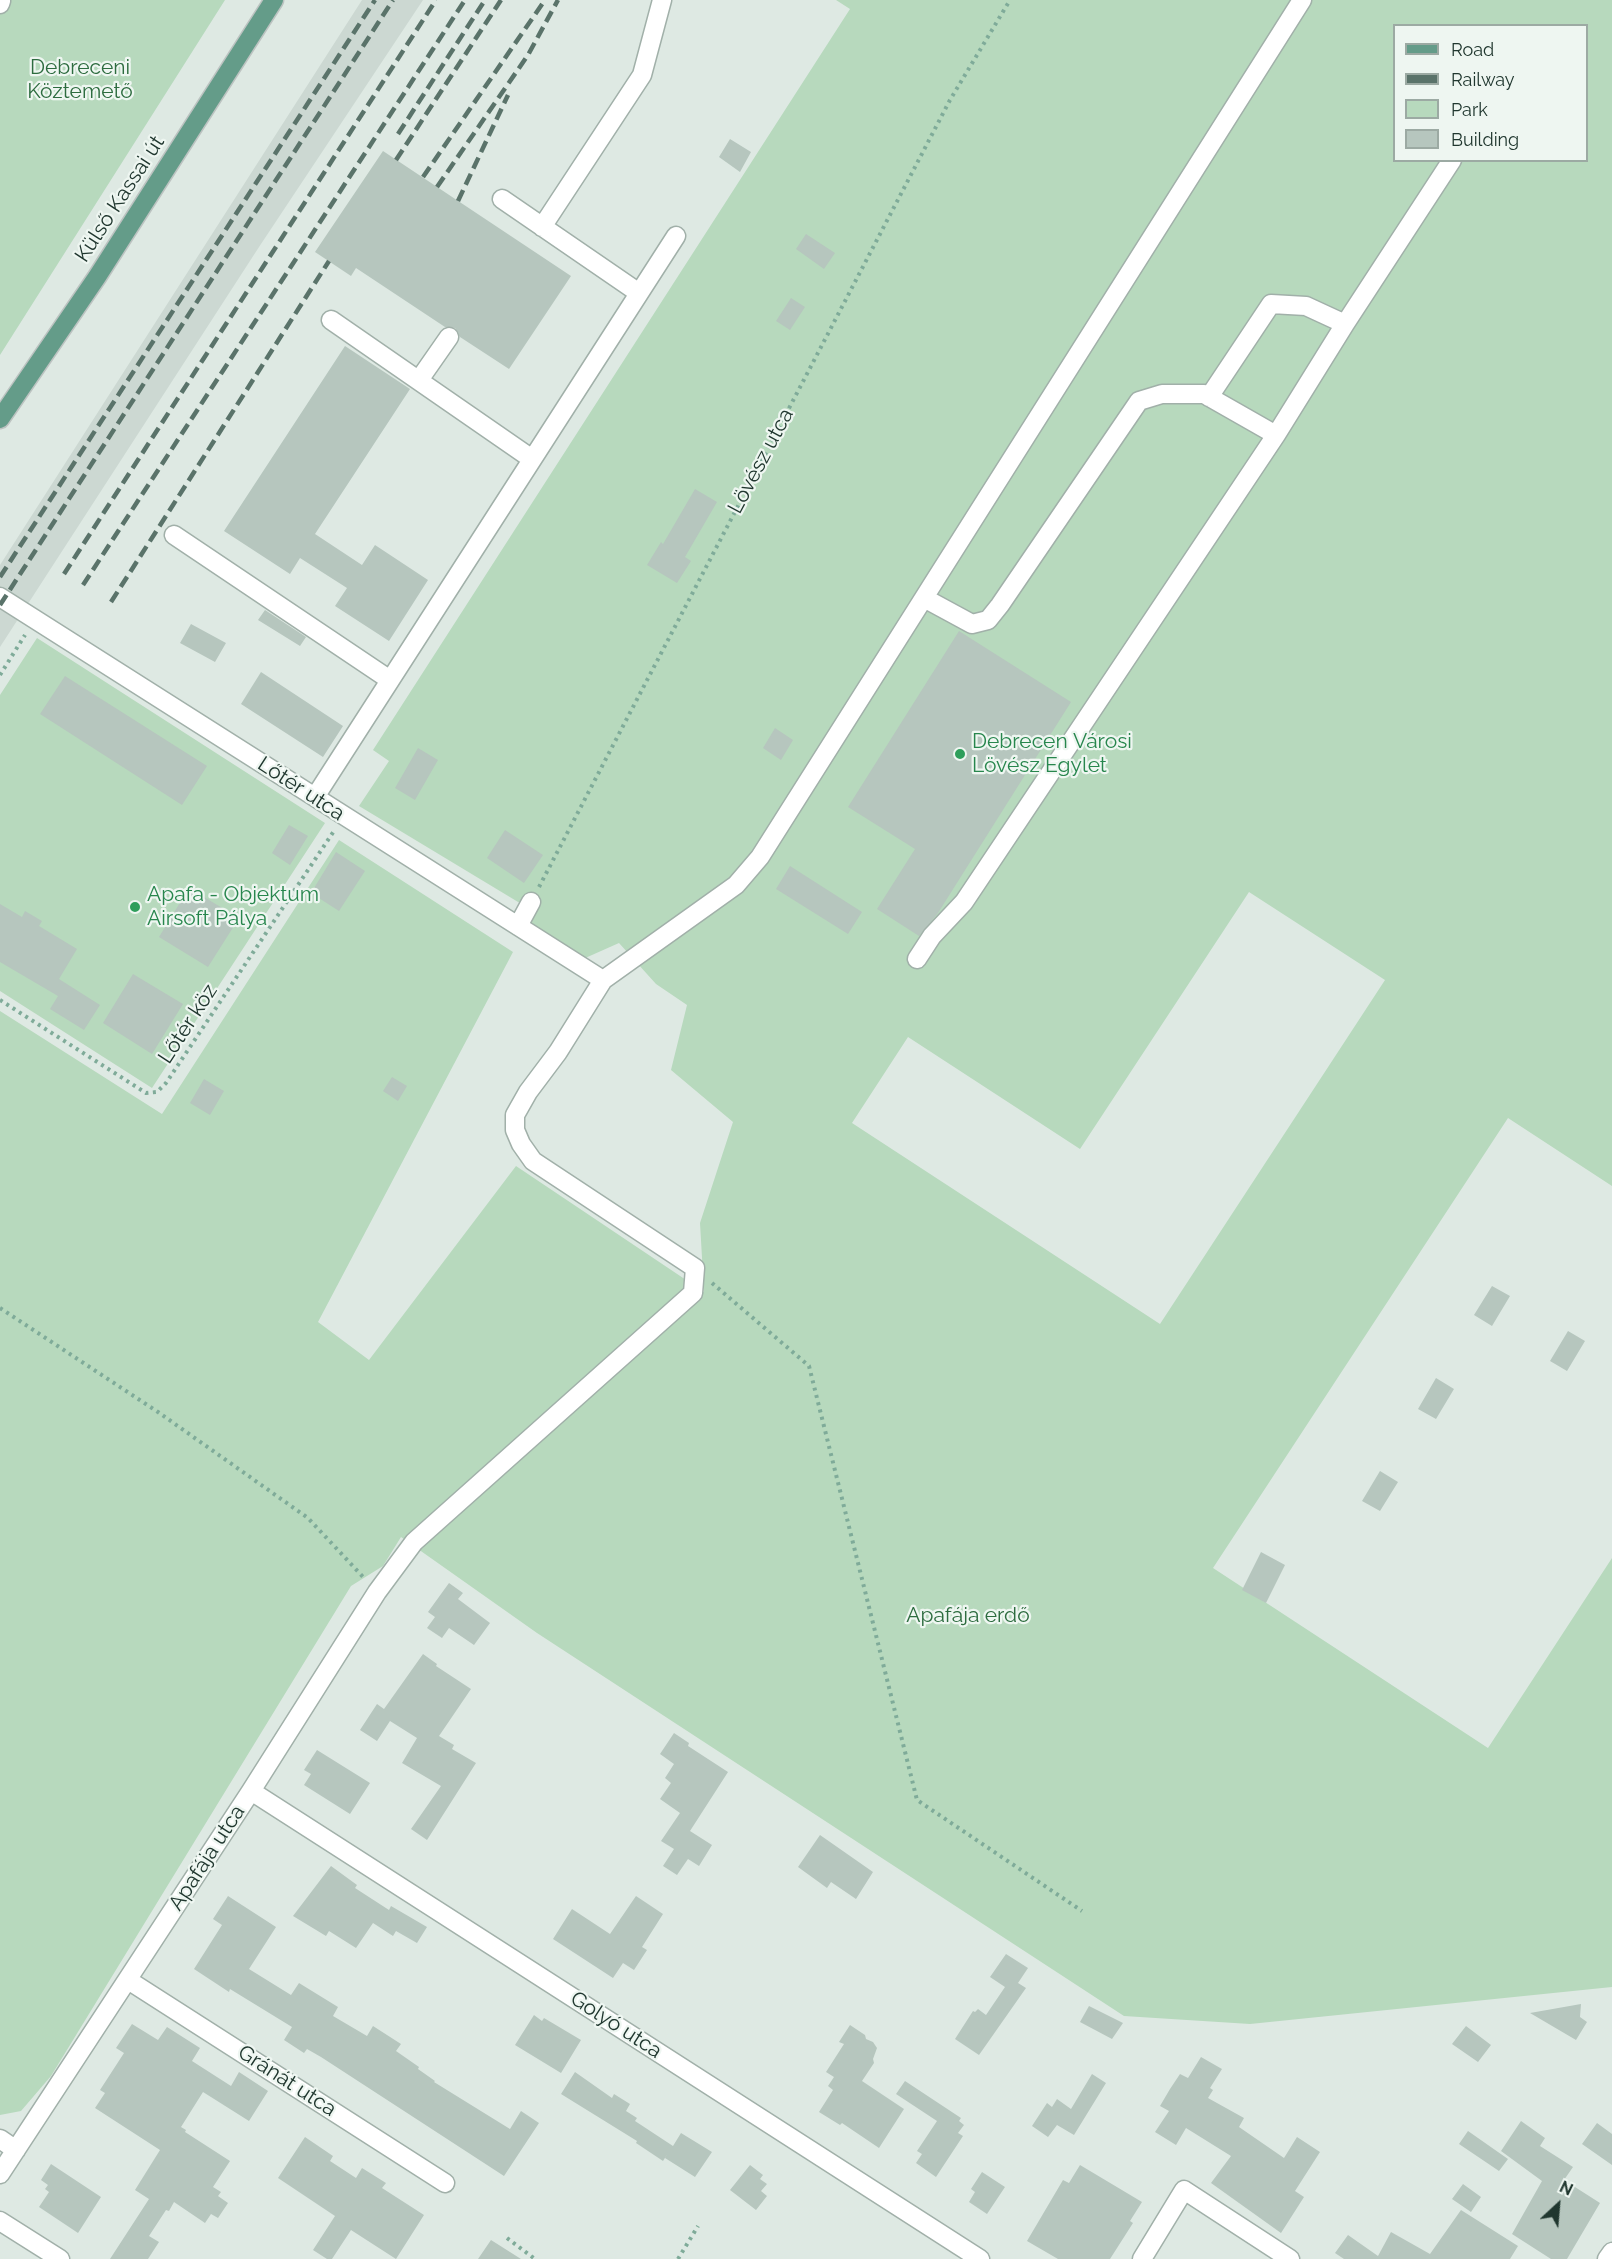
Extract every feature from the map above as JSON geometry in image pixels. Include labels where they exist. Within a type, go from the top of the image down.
[{"type":"main road","name":"Külső Kassai út","points":[[0,419],[97,277],[274,0]]},
{"type":"street","points":[[542,227],[642,75],[662,0]]},
{"type":"street","points":[[695,1268],[533,1161],[521,1144],[515,1130],[515,1115],[603,980],[736,885],[760,857],[1302,0]]},
{"type":"street","points":[[917,959],[932,936],[963,902],[1276,435],[1451,162]]},
{"type":"street","points":[[502,199],[639,293]]},
{"type":"street","points":[[315,797],[676,236]]},
{"type":"street","points":[[1209,397],[1271,304],[1305,306],[1345,324]]},
{"type":"street","points":[[331,320],[532,459]]},
{"type":"street","points":[[419,380],[449,337]]},
{"type":"street","points":[[924,598],[972,624],[988,620],[1139,401],[1162,394],[1204,394],[1276,435]]},
{"type":"street","points":[[174,535],[390,680]]},
{"type":"street","name":"Lőtér utca","points":[[0,597],[603,980]]},
{"type":"street","points":[[518,926],[531,902]]},
{"type":"street","name":"Apafája utca","points":[[0,2174],[251,1791],[377,1592],[414,1542],[693,1293],[695,1268]]},
{"type":"street","name":"Golyó utca","points":[[251,1791],[980,2259]]},
{"type":"street","name":"Gránát utca","points":[[128,1980],[445,2183]]},
{"type":"street","points":[[0,2139],[16,2150]]},
{"type":"street","points":[[1142,2259],[1184,2190],[1290,2259]]},
{"type":"street","points":[[0,2221],[60,2259]]},
{"type":"street","points":[[1607,2259],[1612,2252]]},
{"type":"path","name":"Lövész utca","points":[[531,902],[950,100],[1010,0]]},
{"type":"path","points":[[0,675],[35,619]]},
{"type":"path","name":"Lőtér köz","points":[[0,1000],[146,1093],[157,1092],[166,1083],[343,816]]},
{"type":"path","points":[[695,1268],[808,1366],[917,1800],[1082,1911]]},
{"type":"path","points":[[0,1308],[158,1412],[308,1518],[377,1592]]},
{"type":"path","points":[[678,2259],[698,2226]]},
{"type":"path","points":[[507,2238],[535,2259]]},
{"type":"shaded area","points":[[362,0],[423,0],[259,247],[0,647],[0,565]]},
{"type":"green space","name":"Debreceni Köztemető","points":[[0,0],[225,0],[0,355]]},
{"type":"green space","name":"Apafája erdő","points":[[836,0],[1612,0],[1612,1186],[1508,1118],[1213,1568],[1488,1748],[1612,1558],[1612,1987],[1250,2024],[1124,2016],[537,1633],[401,1537],[383,1566],[351,1586],[51,2076],[21,2111],[0,2115],[0,1011],[162,1114],[339,840],[513,952],[318,1322],[369,1360],[516,1166],[704,1292],[700,1223],[733,1122],[671,1070],[687,1005],[656,984],[619,943],[583,959],[527,924],[533,911],[359,806],[389,761],[373,750],[850,9]],"holes":[[[1249,892],[1385,980],[1160,1324],[852,1123],[908,1037],[1080,1149]]]},
{"type":"green space","name":"Apafa - Objektum Airsoft Pálya","points":[[37,638],[325,823],[152,1088],[0,991],[0,695]]},
{"type":"building","points":[[730,139],[751,152],[740,172],[719,157]]},
{"type":"building","points":[[383,151],[571,276],[509,369],[460,337],[455,328],[445,327],[356,268],[351,276],[315,252]]},
{"type":"building","points":[[806,234],[835,253],[824,269],[796,249]]},
{"type":"building","points":[[791,298],[805,307],[790,330],[776,321]]},
{"type":"building","points":[[345,346],[410,389],[315,534],[362,565],[375,545],[428,580],[389,641],[335,606],[347,588],[300,558],[290,574],[224,531]]},
{"type":"building","points":[[695,489],[717,502],[685,557],[691,561],[677,583],[647,565],[661,542],[663,544]]},
{"type":"building","points":[[265,610],[306,637],[300,646],[258,620]]},
{"type":"building","points":[[191,624],[226,643],[215,662],[180,643]]},
{"type":"building","name":"Debrecen Városi Lövész Egylet","points":[[959,631],[1071,702],[938,913],[919,936],[877,909],[915,849],[848,807]]},
{"type":"building","points":[[261,672],[343,726],[323,757],[241,704]]},
{"type":"building","points":[[65,676],[207,766],[182,805],[40,714]]},
{"type":"building","points":[[775,728],[793,740],[781,760],[763,748]]},
{"type":"building","points":[[418,748],[438,760],[415,800],[395,788]]},
{"type":"building","points":[[289,825],[308,836],[290,865],[272,853]]},
{"type":"building","points":[[505,830],[543,855],[524,883],[487,858]]},
{"type":"building","points":[[336,852],[365,871],[339,911],[311,893]]},
{"type":"building","points":[[790,866],[862,912],[848,934],[776,889]]},
{"type":"building","points":[[189,888],[239,918],[208,967],[159,937]]},
{"type":"building","points":[[0,904],[22,917],[25,911],[42,921],[39,926],[77,949],[59,979],[100,1005],[84,1030],[50,1009],[58,996],[0,962]]},
{"type":"building","points":[[133,974],[183,1004],[152,1054],[103,1023]]},
{"type":"building","points":[[392,1077],[407,1086],[398,1101],[383,1091]]},
{"type":"building","points":[[204,1079],[224,1091],[210,1115],[190,1103]]},
{"type":"building","points":[[1492,1286],[1510,1296],[1492,1326],[1474,1315]]},
{"type":"building","points":[[1568,1331],[1585,1341],[1567,1371],[1550,1361]]},
{"type":"building","points":[[1436,1378],[1454,1389],[1436,1419],[1418,1409]]},
{"type":"building","points":[[1380,1471],[1398,1482],[1380,1511],[1362,1501]]},
{"type":"building","points":[[1261,1552],[1285,1565],[1266,1603],[1242,1590]]},
{"type":"building","points":[[449,1583],[463,1593],[458,1599],[490,1623],[474,1645],[449,1628],[442,1638],[427,1628],[435,1617],[428,1612]]},
{"type":"building","points":[[423,1654],[437,1664],[436,1666],[471,1689],[439,1736],[454,1745],[452,1749],[476,1763],[427,1840],[411,1829],[441,1786],[402,1763],[417,1738],[390,1721],[377,1741],[360,1730],[377,1704],[384,1709]]},
{"type":"building","points":[[674,1733],[689,1743],[688,1746],[728,1772],[690,1831],[712,1845],[699,1866],[688,1859],[677,1875],[663,1866],[674,1849],[661,1841],[680,1813],[660,1799],[671,1783],[665,1778],[674,1764],[660,1754]]},
{"type":"building","points":[[317,1750],[370,1783],[350,1814],[304,1785],[311,1774],[304,1770]]},
{"type":"building","points":[[820,1835],[873,1872],[856,1899],[831,1882],[827,1888],[798,1867]]},
{"type":"building","points":[[331,1866],[357,1885],[355,1888],[389,1910],[391,1906],[427,1927],[417,1943],[396,1931],[393,1936],[373,1923],[356,1948],[329,1931],[326,1936],[293,1916]]},
{"type":"building","points":[[228,1896],[276,1927],[249,1969],[291,1995],[299,1983],[338,2007],[333,2016],[367,2036],[373,2026],[401,2044],[396,2051],[419,2067],[418,2069],[434,2082],[510,2129],[521,2111],[539,2123],[504,2176],[321,2057],[307,2049],[304,2053],[284,2040],[292,2027],[230,1989],[229,1992],[194,1969],[222,1925],[213,1919]]},
{"type":"building","points":[[636,1896],[663,1914],[642,1947],[647,1950],[634,1970],[623,1963],[613,1978],[553,1939],[572,1909],[610,1934]]},
{"type":"building","points":[[1006,1954],[1028,1968],[1018,1983],[1026,1988],[979,2055],[955,2039],[973,2011],[978,2009],[986,2015],[1005,1987],[990,1977]]},
{"type":"building","points":[[1581,2004],[1580,2017],[1587,2022],[1576,2040],[1530,2013]]},
{"type":"building","points":[[1089,2006],[1123,2023],[1112,2039],[1080,2022]]},
{"type":"building","points":[[534,2015],[542,2021],[544,2018],[581,2040],[561,2073],[515,2045]]},
{"type":"building","points":[[132,2024],[158,2040],[167,2027],[200,2048],[192,2061],[231,2086],[239,2072],[268,2091],[249,2121],[203,2092],[181,2127],[186,2130],[185,2132],[230,2161],[213,2187],[221,2192],[218,2196],[228,2203],[218,2218],[211,2214],[205,2223],[174,2202],[149,2236],[159,2242],[148,2259],[110,2259],[149,2199],[135,2190],[160,2150],[95,2108],[105,2093],[100,2090],[124,2053],[116,2048]]},
{"type":"building","points":[[850,2025],[865,2035],[866,2039],[873,2042],[877,2048],[874,2063],[862,2081],[904,2109],[879,2148],[842,2123],[840,2125],[819,2112],[833,2090],[828,2086],[834,2077],[826,2072],[844,2044],[839,2042]]},
{"type":"building","points":[[1466,2026],[1491,2045],[1478,2062],[1452,2044]]},
{"type":"building","points":[[1201,2057],[1222,2069],[1210,2088],[1213,2090],[1208,2098],[1244,2118],[1239,2127],[1284,2158],[1297,2137],[1320,2152],[1295,2191],[1304,2197],[1281,2233],[1211,2183],[1231,2156],[1186,2128],[1176,2145],[1155,2132],[1169,2111],[1160,2106],[1170,2089],[1180,2074],[1188,2078]]},
{"type":"building","points":[[575,2072],[612,2098],[614,2094],[630,2104],[626,2111],[637,2118],[635,2121],[673,2146],[681,2133],[712,2152],[695,2177],[665,2158],[668,2153],[663,2161],[636,2143],[637,2141],[561,2094]]},
{"type":"building","points":[[1092,2074],[1106,2083],[1074,2135],[1057,2125],[1048,2137],[1032,2126],[1047,2103],[1052,2107],[1057,2099],[1071,2109]]},
{"type":"building","points":[[905,2081],[961,2118],[959,2121],[964,2125],[958,2133],[963,2136],[936,2177],[916,2163],[922,2154],[917,2151],[937,2121],[896,2094]]},
{"type":"building","points":[[1521,2121],[1545,2138],[1540,2146],[1573,2167],[1564,2180],[1600,2203],[1567,2259],[1551,2259],[1512,2234],[1542,2181],[1501,2151]]},
{"type":"building","points":[[1597,2123],[1612,2134],[1612,2165],[1582,2144]]},
{"type":"building","points":[[1468,2131],[1508,2159],[1499,2171],[1459,2144]]},
{"type":"building","points":[[305,2137],[333,2156],[330,2161],[356,2178],[362,2168],[386,2183],[382,2188],[424,2215],[396,2259],[351,2230],[332,2259],[327,2259],[313,2250],[335,2216],[278,2178]]},
{"type":"building","points":[[51,2164],[101,2197],[78,2233],[39,2207],[49,2192],[45,2189],[48,2185],[41,2180]]},
{"type":"building","points":[[750,2165],[763,2175],[760,2179],[767,2184],[761,2191],[767,2196],[756,2210],[730,2190]]},
{"type":"building","points":[[1080,2165],[1142,2202],[1130,2221],[1133,2223],[1110,2259],[1058,2259],[1027,2241],[1063,2180],[1069,2183]]},
{"type":"building","points":[[982,2172],[1005,2187],[987,2214],[969,2202],[975,2192],[971,2189]]},
{"type":"building","points":[[1463,2184],[1481,2197],[1471,2212],[1452,2199]]},
{"type":"building","points":[[1461,2210],[1518,2246],[1510,2259],[1344,2259],[1335,2253],[1348,2235],[1378,2256],[1391,2232],[1430,2254]]},
{"type":"building","points":[[491,2240],[521,2259],[478,2259]]},
{"type":"railway","points":[[0,577],[375,0]]},
{"type":"railway","points":[[0,605],[393,0]]},
{"type":"railway","points":[[64,574],[436,0]]},
{"type":"railway","points":[[83,585],[465,0]]},
{"type":"railway","points":[[398,134],[485,0]]},
{"type":"railway","points":[[396,160],[501,0]]},
{"type":"railway","points":[[423,177],[545,0]]},
{"type":"railway","points":[[437,187],[528,55],[558,0]]},
{"type":"railway","points":[[458,201],[508,95]]},
{"type":"railway","points":[[111,602],[329,261]]},
{"type":"place","name":"Debrecen Városi Lövész Egylet","points":[[960,754]]},
{"type":"place","name":"Apafa - Objektum Airsoft Pálya","points":[[135,907]]}]
